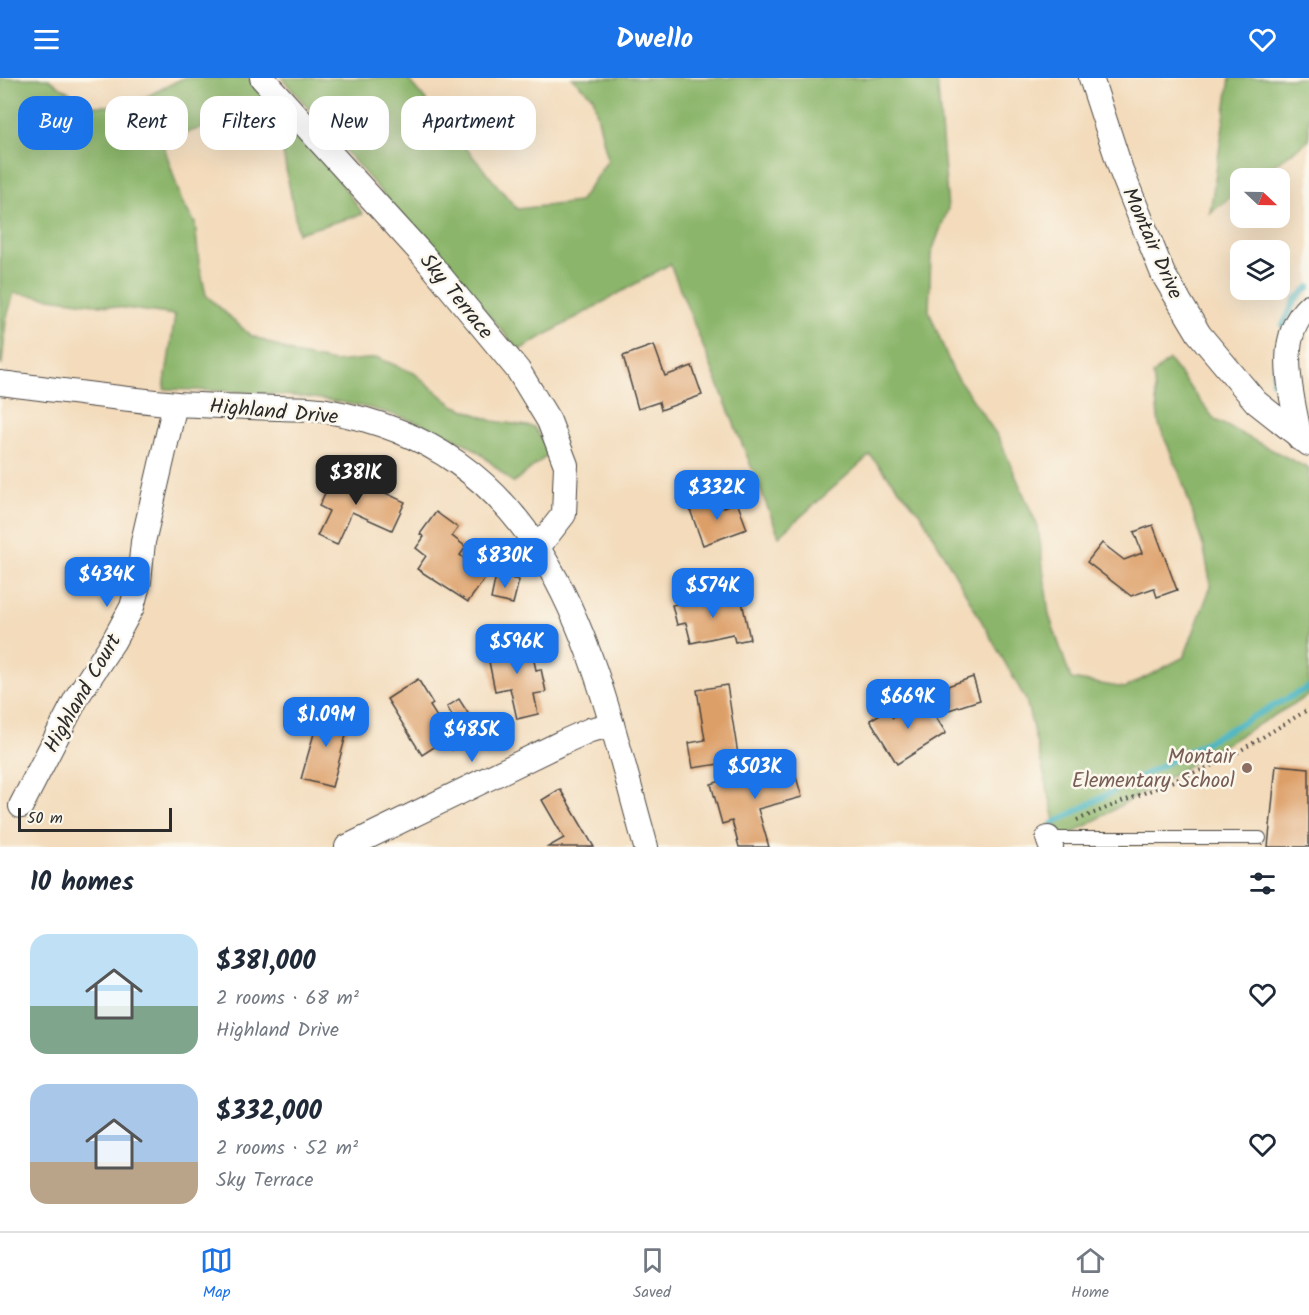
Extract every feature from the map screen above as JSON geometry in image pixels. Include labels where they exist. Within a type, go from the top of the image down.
[{"type":"street","name":"Sky Terrace","points":[[262,78],[423,255],[518,370],[549,421],[566,465],[564,514],[539,546]]},
{"type":"street","name":"Montair Drive","points":[[1091,78],[1120,170],[1163,274],[1199,334],[1256,402],[1304,442]]},
{"type":"street","points":[[1304,442],[1287,366],[1293,330],[1301,313],[1309,306]]},
{"type":"street","name":"Highland Drive","points":[[0,383],[176,404],[326,410],[389,428],[436,449],[488,485],[539,546],[584,636],[646,847]]},
{"type":"street","name":"Highland Court","points":[[21,806],[77,697],[113,642],[132,607],[139,581],[143,542],[176,404]]},
{"type":"street","points":[[347,847],[561,743],[590,730],[612,725]]},
{"type":"lane","points":[[1049,843],[1260,838]]},
{"type":"path","points":[[1075,821],[1223,761],[1309,709]]},
{"type":"green space","points":[[0,78],[47,78],[75,96],[18,96],[18,150],[93,150],[93,106],[105,106],[105,150],[165,150],[182,202],[195,223],[199,263],[206,295],[250,335],[299,355],[334,362],[378,358],[414,373],[453,405],[493,421],[534,427],[550,453],[513,483],[468,445],[432,428],[395,415],[357,405],[319,399],[242,392],[164,389],[175,315],[14,293],[6,320],[2,364],[0,364]]},
{"type":"green space","points":[[183,78],[254,78],[270,96],[200,96],[200,128],[188,133],[188,96],[148,96]]},
{"type":"green space","points":[[282,78],[407,78],[422,96],[401,96],[401,150],[467,150],[517,209],[579,202],[608,160],[593,97],[572,78],[937,78],[948,209],[931,254],[929,311],[953,371],[999,438],[1038,527],[1049,615],[1071,679],[1125,688],[1184,657],[1211,586],[1204,549],[1181,477],[1159,425],[1153,374],[1169,360],[1215,420],[1309,469],[1309,695],[1060,841],[1026,700],[922,516],[870,455],[779,536],[670,264],[519,350],[345,150],[389,150],[389,96],[309,96],[309,109]]},
{"type":"green space","points":[[1230,78],[1309,78],[1309,140],[1270,168],[1230,168],[1230,198],[1210,213]]},
{"type":"green space","points":[[297,126],[309,139],[309,150],[318,150],[363,214],[298,233],[282,150],[297,150]]},
{"type":"building","points":[[654,345],[665,376],[692,366],[702,395],[661,410],[659,402],[638,409],[623,356]]},
{"type":"building","points":[[336,470],[405,502],[392,530],[352,512],[337,545],[317,536],[329,511],[319,506]]},
{"type":"building","points":[[713,499],[717,510],[737,502],[747,529],[703,545],[689,507]]},
{"type":"building","points":[[436,512],[458,528],[452,536],[466,547],[460,555],[487,576],[468,602],[417,569],[426,556],[416,548],[424,537],[420,534]]},
{"type":"building","points":[[1153,525],[1177,590],[1157,597],[1154,588],[1131,596],[1087,562],[1102,543],[1124,560],[1142,553],[1134,532]]},
{"type":"building","points":[[496,575],[519,580],[513,604],[491,599]]},
{"type":"building","points":[[710,597],[711,604],[741,597],[750,639],[735,642],[733,634],[691,643],[686,623],[677,625],[672,605]]},
{"type":"building","points":[[529,638],[536,670],[541,669],[546,692],[534,694],[538,714],[517,719],[510,688],[495,691],[486,647]]},
{"type":"building","points":[[973,677],[980,700],[949,710],[942,688]]},
{"type":"building","points":[[418,679],[433,704],[430,706],[442,725],[453,717],[447,707],[459,699],[480,732],[452,750],[445,740],[422,755],[387,699]]},
{"type":"building","points":[[727,685],[739,761],[693,768],[689,743],[705,740],[697,690]]},
{"type":"building","points":[[924,698],[946,733],[897,764],[870,720],[887,710],[893,718]]},
{"type":"building","points":[[321,709],[351,717],[332,787],[301,779]]},
{"type":"building","points":[[791,760],[802,797],[758,809],[769,847],[739,847],[732,821],[722,824],[711,784]]},
{"type":"building","points":[[1276,765],[1309,768],[1309,847],[1268,847]]},
{"type":"building","points":[[560,789],[594,847],[548,847],[564,838],[542,800]]},
{"type":"waterway","points":[[1283,325],[1295,300],[1309,287]]},
{"type":"waterway","points":[[1273,382],[1278,347]]},
{"type":"waterway","points":[[1052,824],[1309,687]]},
{"type":"place","name":"Montair Elementary School","points":[[1247,768]]}]
